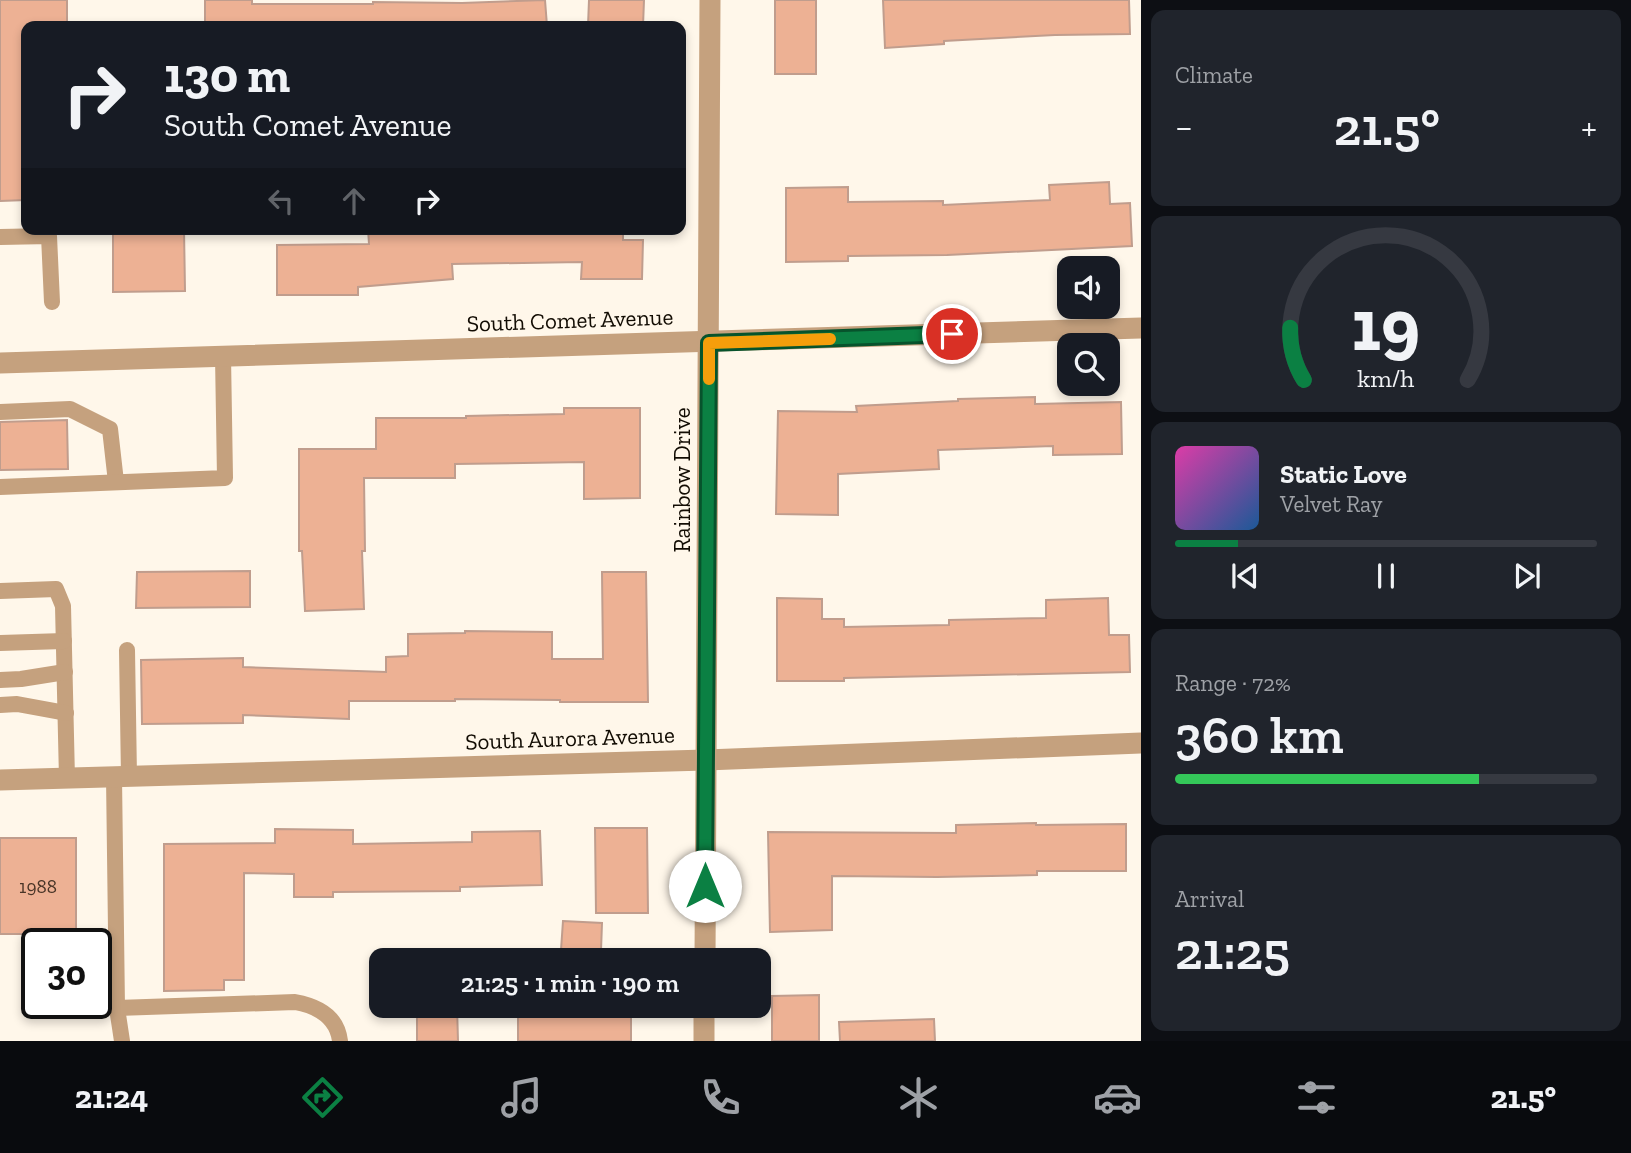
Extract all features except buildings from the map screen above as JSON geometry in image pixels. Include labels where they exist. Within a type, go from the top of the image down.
[{"type":"street","name":"Rainbow Drive","points":[[705,948],[710,0]]},
{"type":"street","name":"South Comet Avenue","points":[[0,363],[1141,328]]},
{"type":"street","name":"South Aurora Avenue","points":[[0,780],[706,760],[1141,743]]},
{"type":"street","points":[[704,1018],[704,1041]]},
{"type":"lane","points":[[0,237],[49,236],[52,302]]},
{"type":"lane","points":[[0,487],[225,478],[223,356]]},
{"type":"lane","points":[[0,412],[70,409],[110,429],[116,482]]},
{"type":"lane","points":[[0,591],[56,589],[63,606],[67,779]]},
{"type":"lane","points":[[0,643],[64,641]]},
{"type":"lane","points":[[122,1041],[117,1008],[127,650]]},
{"type":"lane","points":[[0,680],[65,672]]},
{"type":"lane","points":[[0,705],[17,704],[66,713]]},
{"type":"lane","points":[[117,1008],[295,1002],[322,1011],[332,1020],[339,1032],[340,1041]]},
{"type":"slow traffic","points":[[709,379],[709,343],[830,339]]},
{"type":"route","points":[[705,886],[709,343],[952,334]]}]
